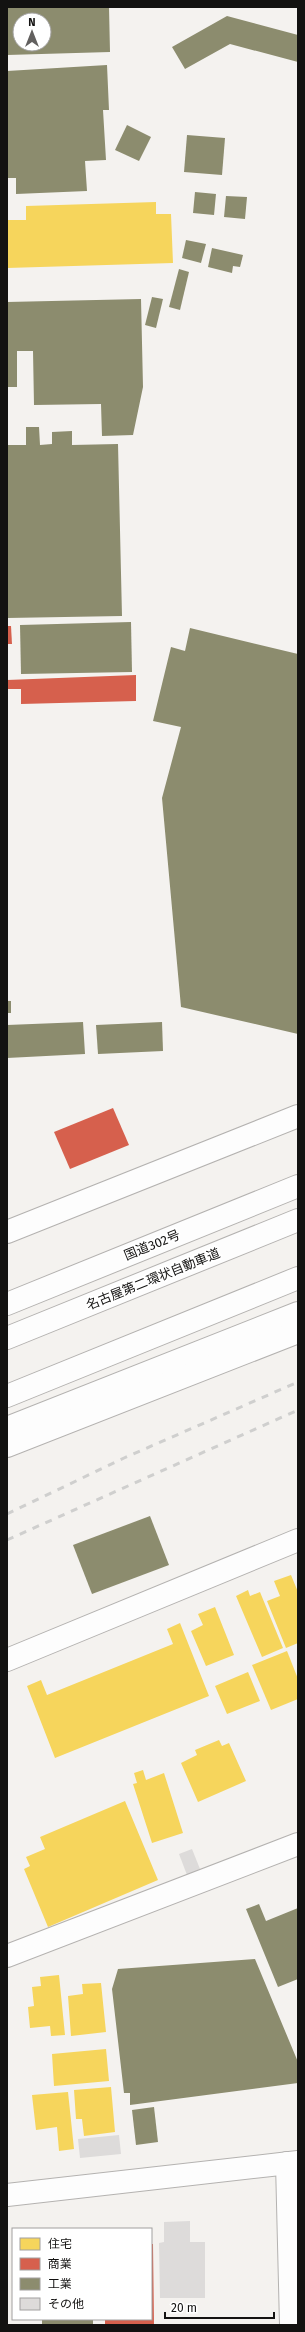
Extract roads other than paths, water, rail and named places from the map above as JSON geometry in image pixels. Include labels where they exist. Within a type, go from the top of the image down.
[{"type":"main road","points":[[7,1232],[298,1116]]},
{"type":"main road","name":"国道302号","points":[[7,1304],[298,1186]]},
{"type":"main road","name":"名古屋第二環状自動車道","points":[[7,1338],[298,1220]]},
{"type":"main road","points":[[7,1396],[298,1278]]},
{"type":"main road","points":[[7,1428],[298,1313]]},
{"type":"main road","points":[[7,1446],[298,1332]]},
{"type":"main road","points":[[7,1660],[298,1540]]},
{"type":"main road","points":[[7,1956],[298,1844]]},
{"type":"main road","points":[[7,2195],[293,2163],[291,2325]]},
{"type":"railway","points":[[7,1514],[124,1458],[298,1382]]},
{"type":"railway","points":[[7,1540],[298,1410]]}]
